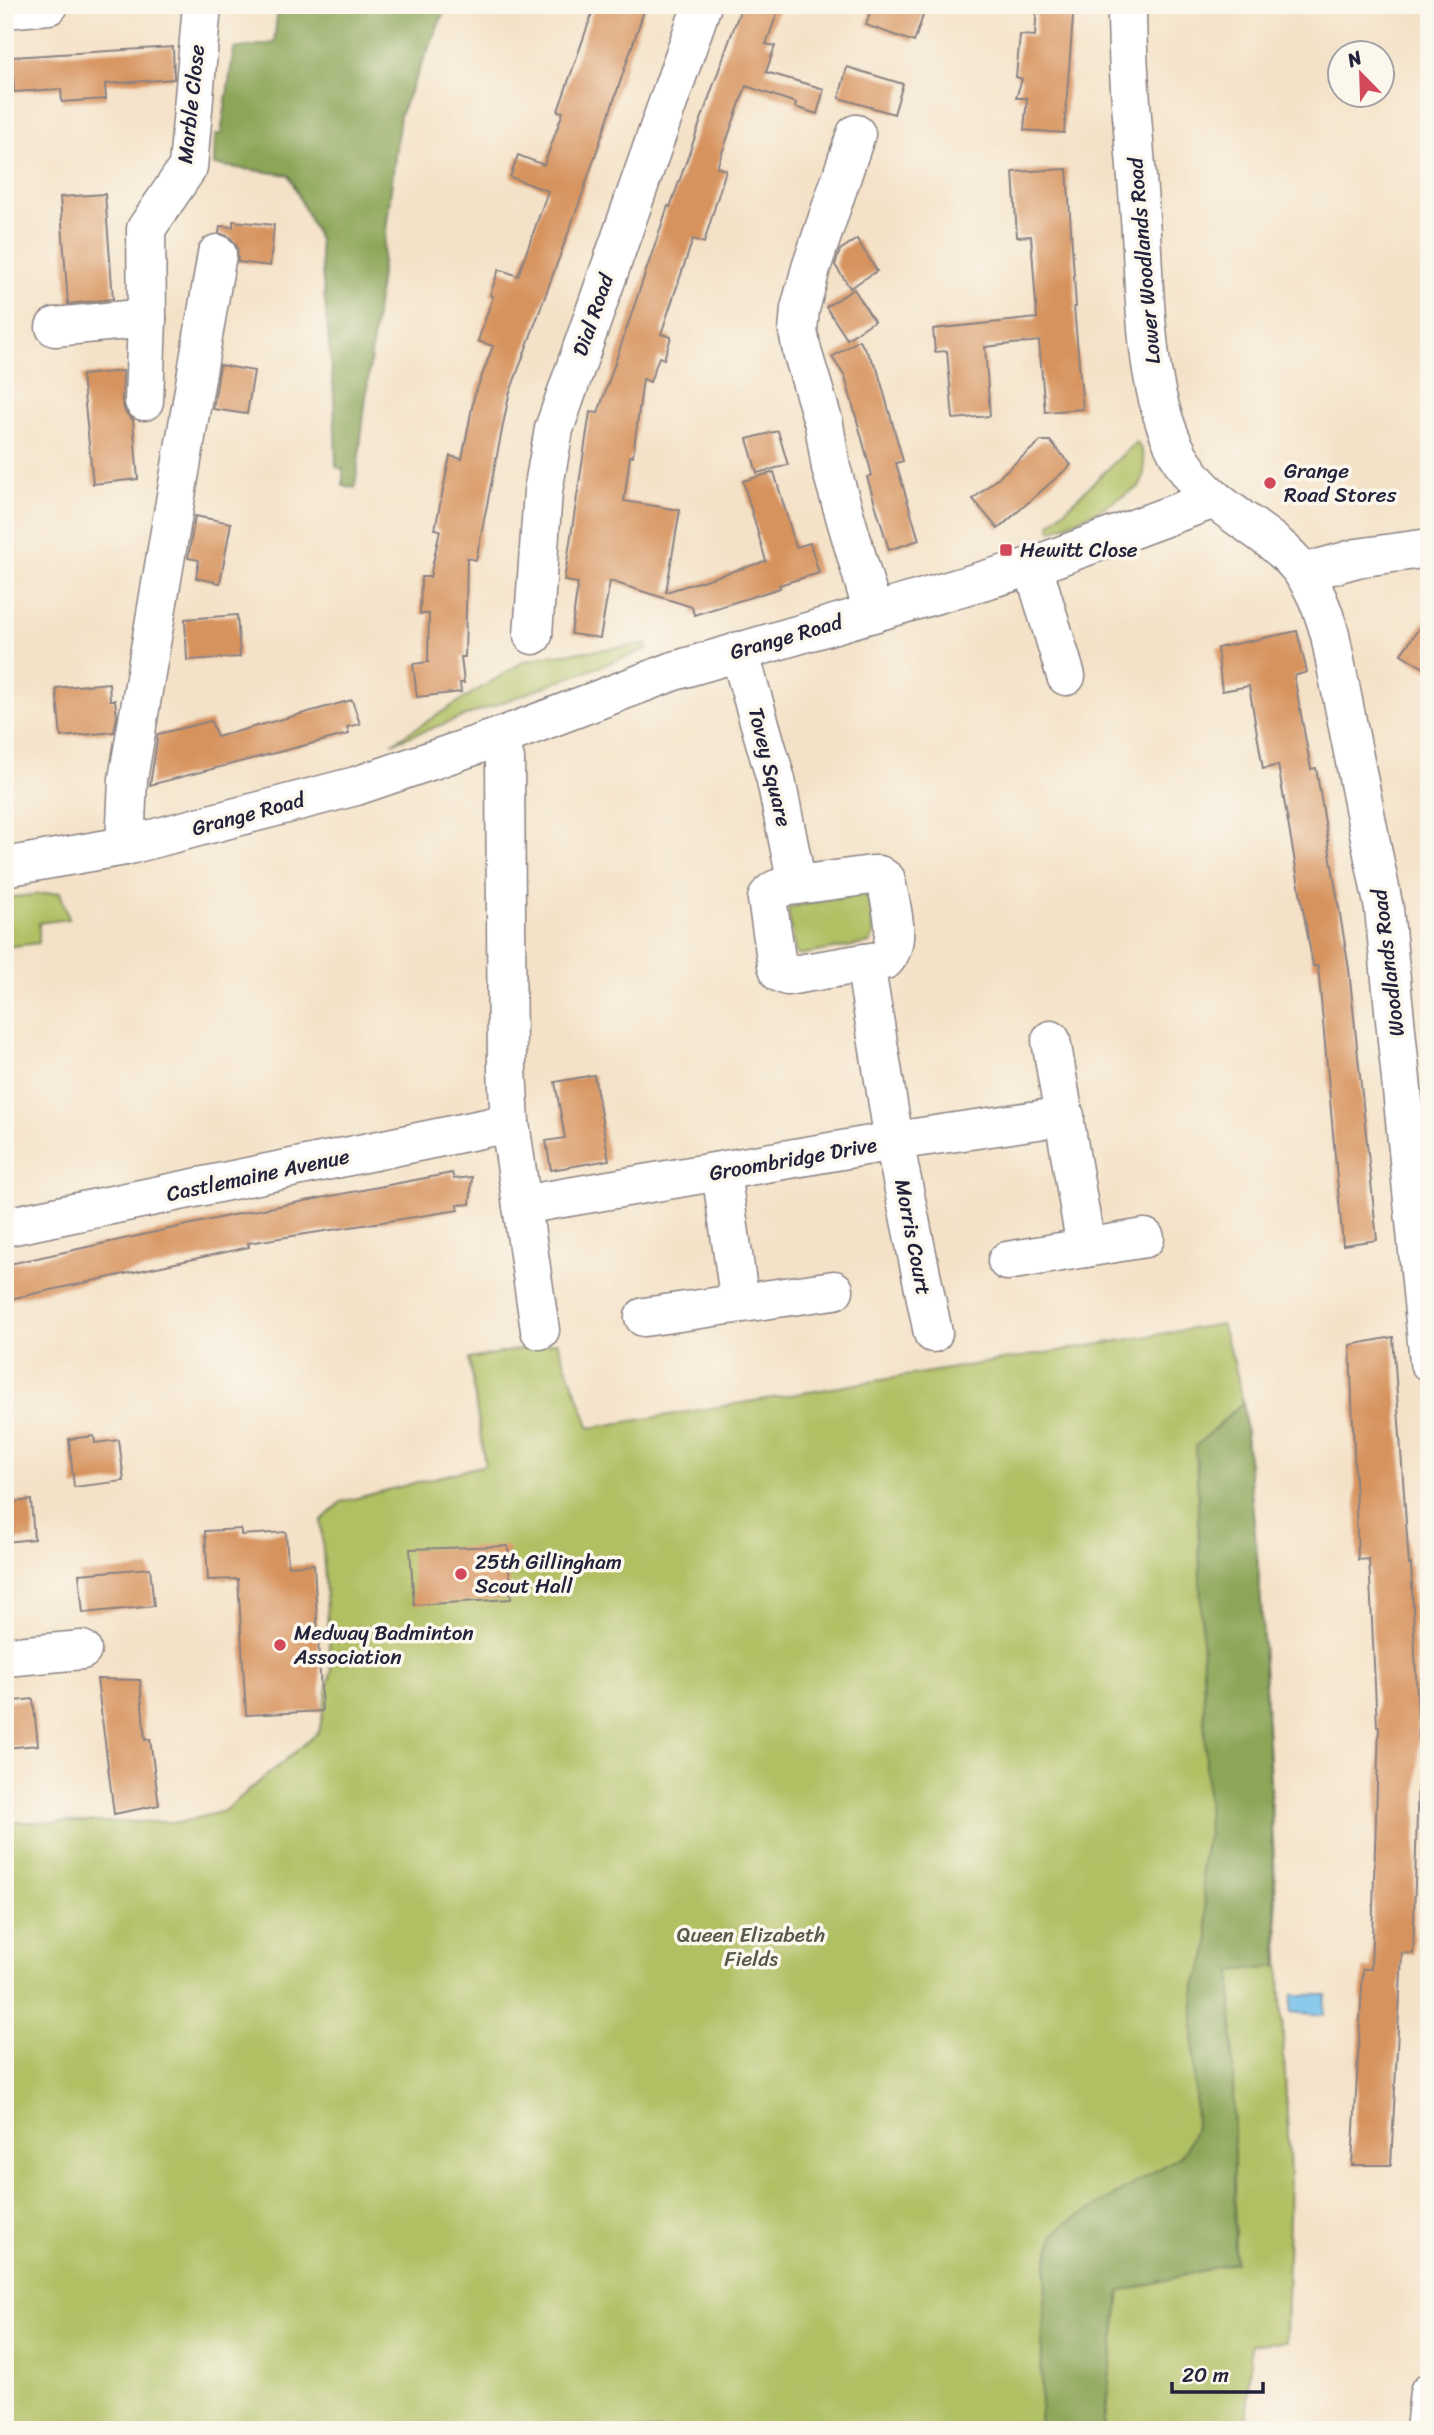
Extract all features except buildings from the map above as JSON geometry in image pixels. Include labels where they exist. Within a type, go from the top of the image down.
[{"type":"street","points":[[5,9],[49,5]]},
{"type":"street","name":"Marble Close","points":[[144,401],[146,229],[188,167],[202,5]]},
{"type":"street","name":"Dial Road","points":[[533,635],[543,491],[553,434],[702,5]]},
{"type":"street","name":"Lower Woodlands Road","points":[[1127,5],[1146,307],[1156,396],[1167,433],[1181,460],[1198,484],[1214,499]]},
{"type":"street","points":[[856,134],[804,295],[799,331],[802,351],[824,424],[831,468],[873,613]]},
{"type":"street","points":[[125,846],[128,779],[217,254]]},
{"type":"street","points":[[55,327],[147,318]]},
{"type":"street","points":[[1214,499],[1276,545],[1303,573],[1357,558],[1429,548]]},
{"type":"street","name":"Grange Road","points":[[5,867],[125,846],[356,786],[500,737],[674,671],[1033,566],[1214,499]]},
{"type":"street","points":[[1033,566],[1066,676]]},
{"type":"street","name":"Woodlands Road","points":[[1303,573],[1319,602],[1330,635],[1381,891],[1429,1362]]},
{"type":"street","name":"Tovey Square","points":[[739,651],[776,780],[797,885]]},
{"type":"street","points":[[500,737],[505,760],[507,1069],[510,1123],[540,1330]]},
{"type":"street","points":[[872,874],[886,878],[895,937],[894,947],[886,960],[787,976],[780,973],[767,900],[775,890],[797,885],[872,874]]},
{"type":"street","points":[[865,963],[894,1141]]},
{"type":"street","points":[[1051,1040],[1086,1248]]},
{"type":"street","name":"Groombridge Drive","points":[[522,1205],[894,1141],[1065,1116]]},
{"type":"street","name":"Castlemaine Avenue","points":[[5,1227],[510,1123]]},
{"type":"street","name":"Morris Court","points":[[894,1141],[933,1333]]},
{"type":"street","points":[[721,1172],[740,1303]]},
{"type":"street","points":[[1007,1261],[1145,1238]]},
{"type":"street","points":[[644,1317],[834,1290]]},
{"type":"street","points":[[5,1657],[82,1650]]},
{"type":"street","points":[[1425,2430],[1429,2392]]},
{"type":"green space","points":[[278,5],[447,5],[400,115],[355,488],[343,485],[343,469],[336,467],[334,395],[319,240],[289,175],[214,165],[215,135],[221,134],[234,49],[274,43]]},
{"type":"green space","points":[[1136,442],[1142,451],[1144,464],[1139,487],[1095,512],[1052,531],[1052,522]]},
{"type":"green space","points":[[646,644],[647,649],[392,743],[523,662],[546,656]]},
{"type":"green space","points":[[60,892],[69,919],[39,923],[39,943],[5,947],[5,898]]},
{"type":"green space","points":[[863,894],[869,899],[874,934],[870,943],[798,955],[795,953],[788,911],[790,907]]},
{"type":"green space","name":"Queen Elizabeth Fields","points":[[1221,1324],[1234,1362],[1243,1402],[1261,1602],[1290,2175],[1286,2342],[1251,2344],[1246,2430],[1104,2430],[1109,2385],[1103,2430],[5,2430],[5,1822],[182,1822],[224,1811],[319,1732],[331,1672],[321,1521],[341,1502],[485,1465],[469,1359],[557,1342],[590,1428]]},
{"type":"green space","points":[[1243,1402],[1261,1602],[1278,1966],[1232,1971],[1235,2262],[1120,2292],[1103,2430],[1040,2430],[1047,2262],[1055,2234],[1064,2225],[1179,2157],[1186,2149],[1196,2125],[1193,2033],[1195,1985],[1206,1958],[1209,1941],[1201,1867],[1208,1833],[1196,1446]]},
{"type":"water","points":[[1292,1995],[1326,1995],[1324,2015],[1291,2012]]},
{"type":"place","name":"Grange Road Stores","points":[[1270,483]]},
{"type":"place","name":"Hewitt Close","points":[[1006,550]]},
{"type":"place","name":"25th Gillingham Scout Hall","points":[[461,1574]]},
{"type":"place","name":"Medway Badminton Association","points":[[280,1645]]}]
